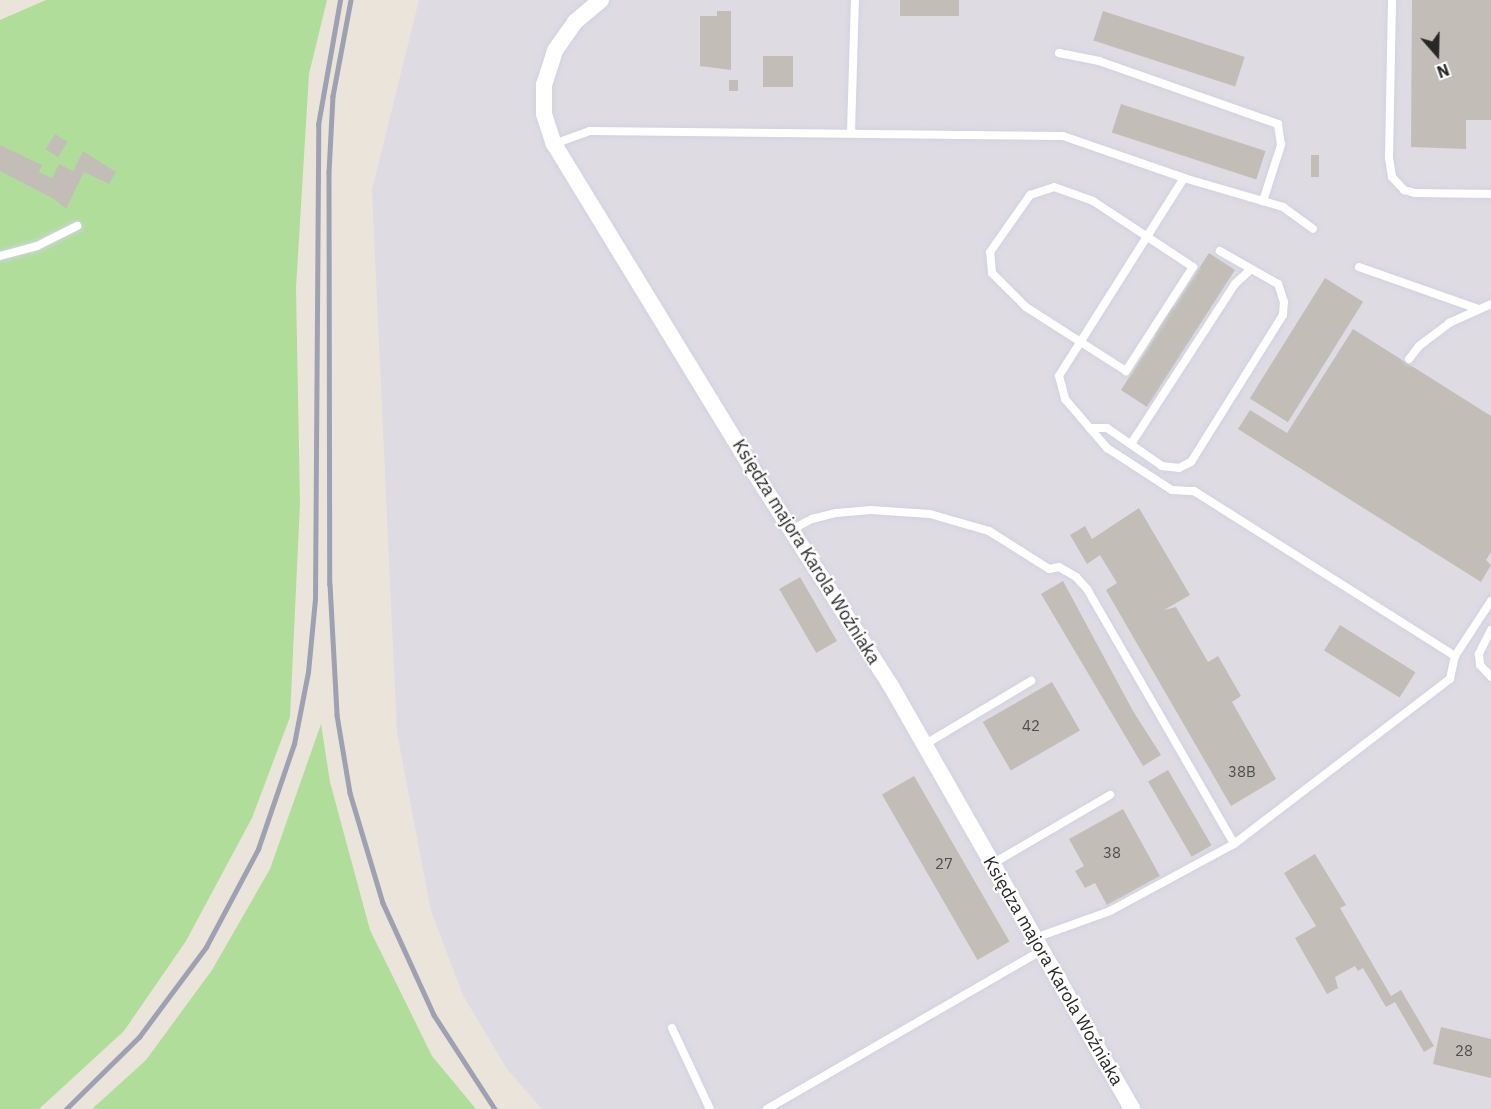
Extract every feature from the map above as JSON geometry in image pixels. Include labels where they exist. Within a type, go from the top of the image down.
[{"type":"street","name":"Księdza majora Karola Woźniaka","points":[[601,0],[575,22],[555,51],[544,84],[544,114],[554,144],[924,745],[1132,1109]]},
{"type":"lane","points":[[851,132],[855,0]]},
{"type":"lane","points":[[1392,0],[1392,177],[1404,190],[1415,193],[1491,194]]},
{"type":"lane","points":[[1059,53],[1099,61],[1278,124],[1281,145],[1263,201]]},
{"type":"lane","points":[[554,144],[590,131],[1063,136],[1184,178],[1283,207],[1313,229]]},
{"type":"lane","points":[[1184,178],[1149,237],[1059,376],[1065,399],[1107,448],[1172,490],[1194,491],[1455,656]]},
{"type":"lane","points":[[1054,187],[1093,201],[1193,267],[1126,371],[1080,342],[1026,307],[992,273],[990,252],[1030,195],[1054,187]]},
{"type":"lane","points":[[0,256],[37,246],[77,226]]},
{"type":"lane","points":[[1090,428],[1107,428],[1162,466],[1179,468],[1191,462],[1283,315],[1284,302],[1278,284],[1249,271],[1220,251]]},
{"type":"lane","points":[[1359,267],[1478,309]]},
{"type":"lane","points":[[1131,444],[1235,284],[1249,271]]},
{"type":"lane","points":[[1409,358],[1419,346],[1449,323],[1491,304]]},
{"type":"lane","points":[[791,530],[812,519],[836,513],[871,510],[930,514],[989,531],[1049,569],[1059,567],[1076,577],[1087,589],[1234,844]]},
{"type":"lane","points":[[767,1109],[1038,944],[1110,911],[1234,844],[1450,679],[1455,656],[1491,601]]},
{"type":"lane","points":[[1491,630],[1479,654],[1480,665],[1491,677]]},
{"type":"lane","points":[[924,745],[1031,681]]},
{"type":"lane","points":[[992,864],[1110,795]]},
{"type":"lane","points":[[672,1028],[710,1109]]},
{"type":"shaded area","points":[[419,0],[1491,0],[1491,1109],[542,1109],[507,1069],[463,995],[431,911],[397,732],[372,190]]},
{"type":"green space","points":[[46,0],[327,0],[309,74],[296,288],[300,504],[290,717],[252,818],[186,941],[124,1031],[39,1109],[0,1109],[0,20]]},
{"type":"green space","points":[[321,724],[330,782],[370,930],[432,1056],[476,1109],[92,1109],[146,1060],[212,970],[270,869]]},
{"type":"building","points":[[900,0],[959,0],[959,16],[900,16]]},
{"type":"building","points":[[1412,0],[1491,0],[1491,120],[1466,120],[1466,149],[1411,147]]},
{"type":"building","points":[[717,11],[731,11],[731,70],[700,66],[700,16],[717,16]]},
{"type":"building","points":[[1103,11],[1245,57],[1235,87],[1093,40]]},
{"type":"building","points":[[763,56],[793,56],[793,87],[763,87]]},
{"type":"building","points":[[729,80],[738,80],[738,91],[729,91]]},
{"type":"building","points":[[1121,104],[1266,151],[1256,180],[1112,133]]},
{"type":"building","points":[[55,134],[68,142],[58,157],[45,149]]},
{"type":"building","points":[[0,145],[42,165],[39,172],[52,178],[59,164],[73,171],[83,151],[116,172],[109,184],[84,172],[66,209],[54,199],[0,171]]},
{"type":"building","points":[[1311,155],[1319,155],[1319,177],[1311,177]]},
{"type":"building","points":[[1209,253],[1235,270],[1147,407],[1121,390],[1156,335],[1152,333],[1170,304],[1174,307]]},
{"type":"building","points":[[1325,278],[1363,302],[1288,422],[1250,398]]},
{"type":"building","points":[[1353,329],[1491,416],[1491,552],[1486,560],[1491,565],[1481,582],[1238,429],[1250,410],[1287,433]]},
{"type":"building","points":[[1139,508],[1190,595],[1164,610],[1176,607],[1208,662],[1218,656],[1241,696],[1232,702],[1276,779],[1231,806],[1106,590],[1117,583],[1100,555],[1087,564],[1070,535],[1085,526],[1092,539]]},
{"type":"building","points":[[800,577],[837,641],[816,653],[779,589]]},
{"type":"building","points":[[1063,581],[1133,711],[1161,755],[1143,766],[1041,594]]},
{"type":"building","points":[[1340,625],[1415,672],[1400,698],[1324,650]]},
{"type":"building","points":[[1052,682],[1080,730],[1011,770],[983,722]]},
{"type":"building","points":[[1168,770],[1212,845],[1192,857],[1148,782]]},
{"type":"building","points":[[914,776],[1010,941],[977,960],[882,795]]},
{"type":"building","points":[[1123,809],[1160,876],[1107,905],[1095,883],[1085,888],[1075,871],[1084,866],[1069,839]]},
{"type":"building","points":[[1315,854],[1346,905],[1340,908],[1391,996],[1401,990],[1434,1046],[1424,1052],[1395,1002],[1386,1007],[1363,968],[1358,971],[1355,966],[1335,977],[1338,988],[1327,994],[1295,938],[1316,926],[1284,873]]},
{"type":"building","points":[[1441,1027],[1491,1039],[1491,1078],[1433,1064]]},
{"type":"railway","points":[[66,1109],[139,1037],[206,947],[258,849],[294,744],[308,672],[315,599],[318,125],[340,0]]},
{"type":"railway","points":[[351,0],[333,96],[329,172],[330,584],[337,715],[350,793],[383,903],[434,1015],[495,1109]]}]
